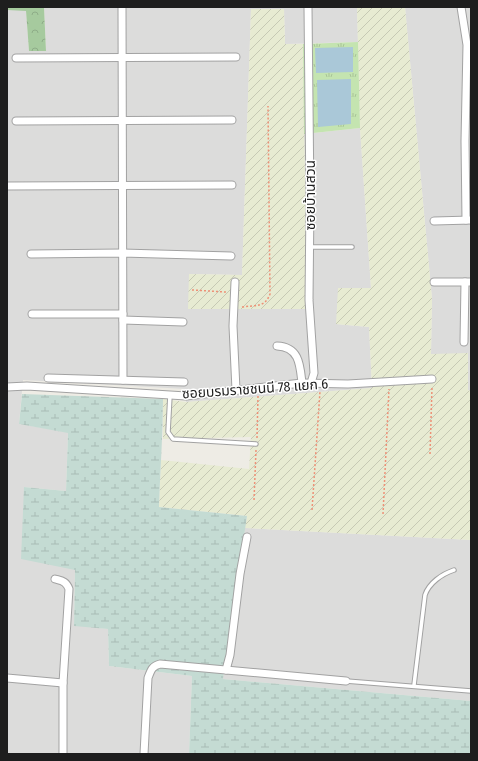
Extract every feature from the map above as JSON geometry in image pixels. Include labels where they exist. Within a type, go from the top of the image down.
[{"type":"street","points":[[122,7],[123,380]]},
{"type":"street","name":"ซอยบ้านสวน","points":[[308,7],[310,300],[314,373],[311,383]]},
{"type":"street","points":[[434,221],[468,220],[465,134],[466,46],[461,7]]},
{"type":"street","points":[[16,58],[236,57]]},
{"type":"street","points":[[16,121],[232,120]]},
{"type":"street","points":[[7,186],[232,185]]},
{"type":"street","points":[[31,254],[122,253],[231,256]]},
{"type":"street","points":[[235,282],[234,308],[236,390]]},
{"type":"street","points":[[434,282],[468,282],[464,342]]},
{"type":"street","points":[[32,314],[123,317],[183,322]]},
{"type":"street","points":[[278,346],[286,346],[292,350],[300,366],[302,383]]},
{"type":"street","points":[[48,378],[184,382]]},
{"type":"street","name":"ซอยบรมราชชนนี 78 แยก 6","points":[[7,387],[27,386],[170,395],[201,395],[302,383],[348,384],[432,379]]},
{"type":"street","points":[[226,670],[230,655],[240,574],[247,537]]},
{"type":"street","points":[[54,580],[63,581],[69,588],[63,683],[63,754]]},
{"type":"street","points":[[144,754],[148,678],[154,666],[160,664],[346,681]]},
{"type":"street","points":[[7,678],[63,683]]},
{"type":"lane","points":[[310,247],[352,247]]},
{"type":"lane","points":[[170,395],[168,432],[173,439],[256,444]]},
{"type":"lane","points":[[414,685],[427,589],[447,572],[454,570]]},
{"type":"lane","points":[[346,681],[414,685],[471,691]]},
{"type":"path","points":[[234,308],[264,304],[270,294],[268,106]]},
{"type":"path","points":[[192,290],[234,292]]},
{"type":"path","points":[[430,454],[432,379]]},
{"type":"path","points":[[383,514],[389,381]]},
{"type":"path","points":[[312,510],[320,383]]},
{"type":"shaded area","points":[[44,7],[357,7],[358,42],[285,44],[284,9],[251,9],[242,275],[189,274],[307,309],[304,134],[360,128],[371,288],[336,324],[369,327],[372,388],[186,402],[186,389],[23,380],[19,424],[68,432],[66,491],[24,487],[75,570],[74,625],[108,629],[109,666],[192,676],[189,754],[7,754],[7,10],[26,10],[29,51],[46,51]]},
{"type":"shaded area","points":[[405,7],[471,7],[471,391],[468,390],[431,354],[432,299]]},
{"type":"shaded area","points":[[353,47],[353,72],[316,73],[315,48]]},
{"type":"shaded area","points":[[351,79],[351,124],[318,127],[317,80]]},
{"type":"shaded area","points":[[245,528],[471,540],[471,701],[223,679]]},
{"type":"green space","points":[[7,7],[44,7],[46,51],[29,51],[26,11],[7,10]]},
{"type":"green space","points":[[357,7],[405,7],[432,299],[431,354],[468,353],[468,390],[471,391],[471,540],[245,528],[247,516],[159,507],[161,460],[249,469],[251,437],[163,439],[163,399],[186,402],[372,388],[369,327],[336,324],[338,288],[371,288],[360,128]]},
{"type":"green space","points":[[251,9],[284,9],[285,44],[303,44],[307,309],[188,309],[189,274],[242,275]]},
{"type":"green space","points":[[358,42],[360,128],[304,134],[303,44]]},
{"type":"green space","points":[[22,394],[163,399],[159,507],[247,516],[223,679],[471,701],[471,754],[189,754],[192,676],[109,666],[108,629],[74,626],[75,570],[21,559],[24,487],[66,491],[68,433],[19,424]]}]
